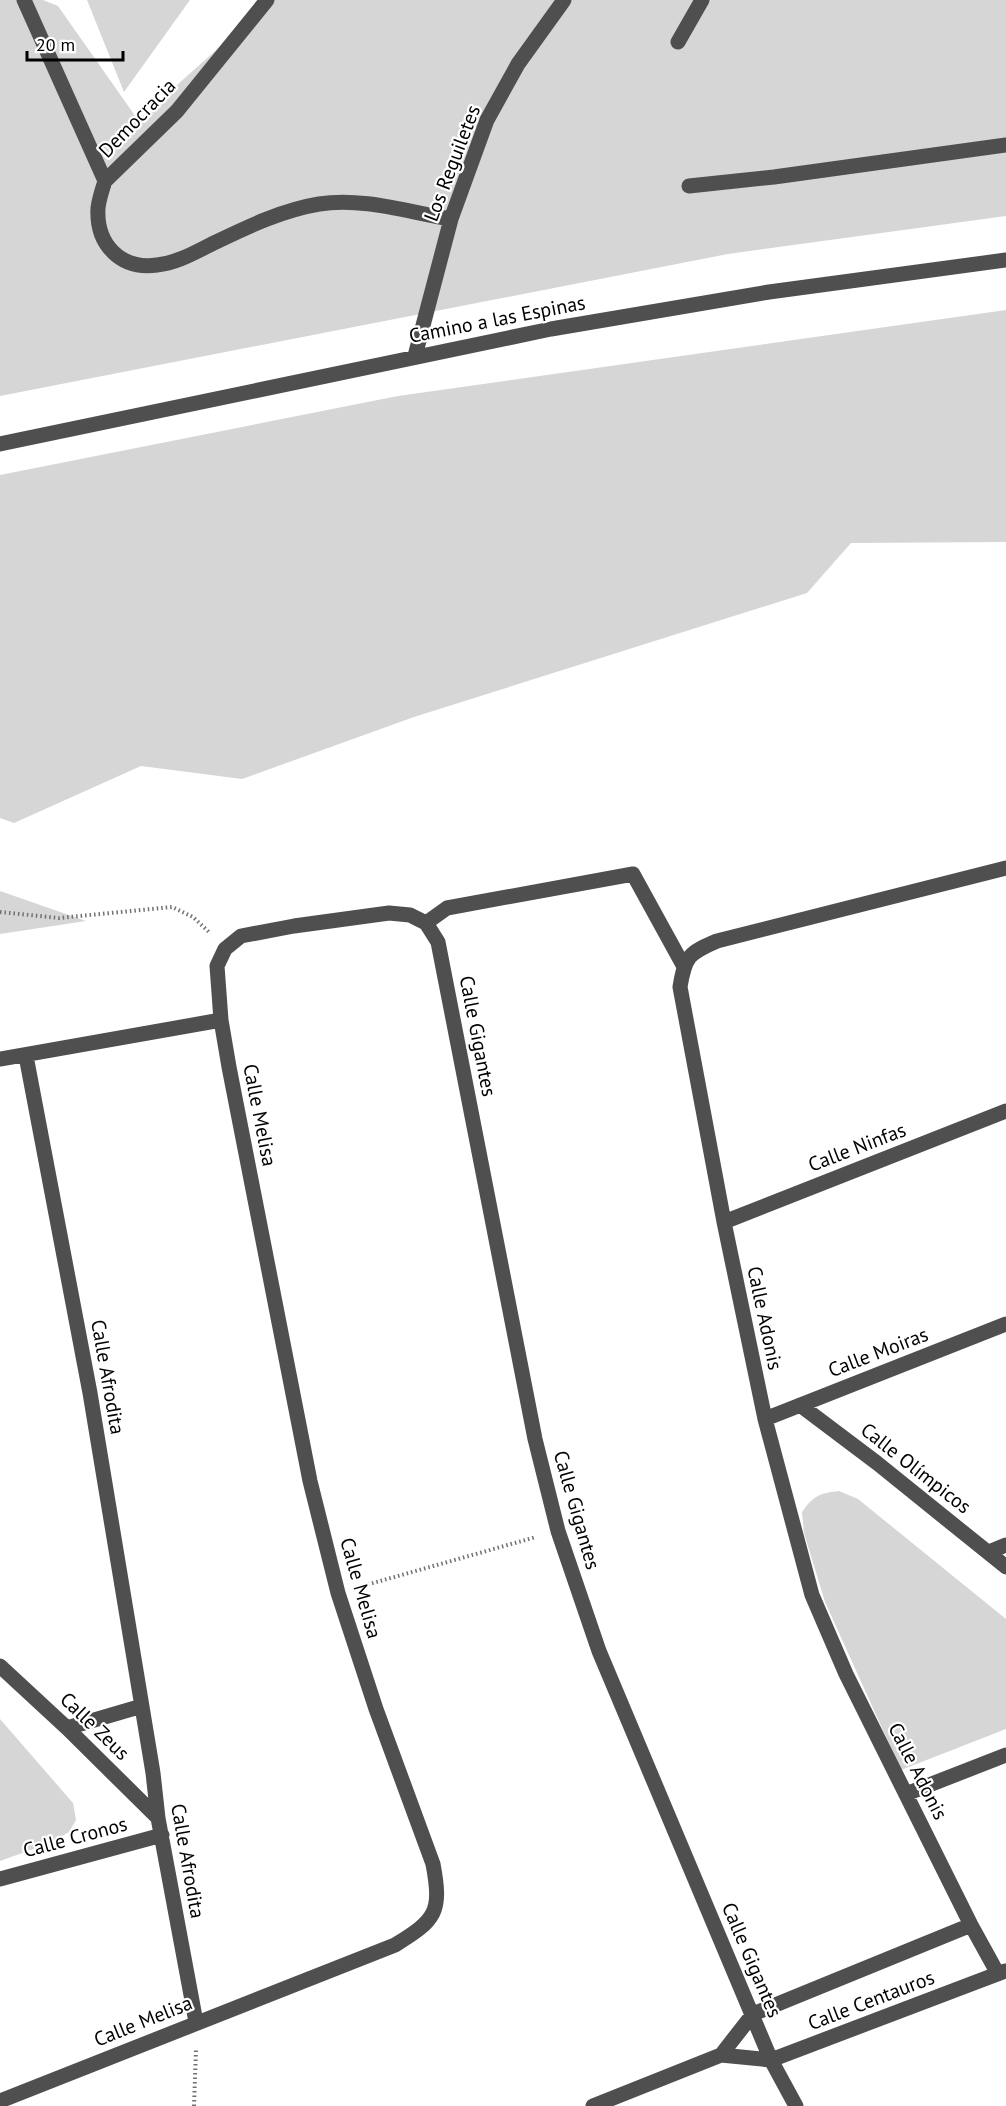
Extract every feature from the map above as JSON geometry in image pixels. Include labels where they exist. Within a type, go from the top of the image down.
[{"type":"street","points":[[24,0],[105,182],[98,206],[99,228],[106,245],[120,259],[137,266],[157,265],[179,260],[244,229],[295,209],[321,204],[346,201],[451,219]]},
{"type":"street","name":"Democracia","points":[[105,182],[177,111],[267,0]]},
{"type":"street","name":"Los Reguiletes","points":[[415,356],[451,219],[488,120],[518,64],[564,0]]},
{"type":"street","points":[[678,42],[702,0]]},
{"type":"street","points":[[689,186],[774,177],[1006,145]]},
{"type":"street","name":"Camino a las Espinas","points":[[0,444],[551,329],[769,292],[1006,260]]},
{"type":"street","points":[[225,949],[241,936],[258,932],[389,913],[411,915],[426,923],[447,908],[633,874],[683,965],[696,950],[717,942],[1006,868]]},
{"type":"street","name":"Calle Gigantes","points":[[426,923],[438,942],[535,1439],[558,1531],[599,1651],[771,2060],[796,2106]]},
{"type":"street","name":"Calle Melisa","points":[[0,2101],[395,1945],[426,1924],[436,1907],[433,1864],[376,1709],[338,1593],[310,1481],[221,1020],[218,966],[225,949]]},
{"type":"street","name":"Calle Adonis","points":[[683,965],[680,987],[724,1222],[765,1419],[812,1595],[846,1674],[971,1925],[1002,1973]]},
{"type":"street","points":[[0,1059],[221,1020]]},
{"type":"street","name":"Calle Afrodita","points":[[26,1056],[90,1393],[159,1818],[196,2022]]},
{"type":"street","name":"Calle Ninfas","points":[[724,1222],[1006,1111]]},
{"type":"street","name":"Calle Moiras","points":[[765,1419],[1006,1324]]},
{"type":"street","name":"Calle Olímpicos","points":[[800,1405],[1006,1567]]},
{"type":"street","points":[[989,1552],[1006,1545]]},
{"type":"street","name":"Calle Zeus","points":[[0,1666],[68,1728],[159,1818]]},
{"type":"street","points":[[68,1728],[142,1706]]},
{"type":"street","points":[[906,1794],[1006,1755]]},
{"type":"street","name":"Calle Cronos","points":[[0,1879],[162,1835]]},
{"type":"street","name":"Calle Centauros","points":[[721,2055],[753,2014],[971,1925]]},
{"type":"street","name":"Calle Centauros","points":[[593,2106],[721,2055],[771,2060],[1002,1973]]},
{"type":"path","points":[[0,912],[59,918],[172,907],[194,917],[225,949]]},
{"type":"path","points":[[338,1593],[558,1531]]},
{"type":"path","points":[[194,2106],[196,2022]]},
{"type":"shaded area","points":[[0,0],[43,0],[58,6],[138,120],[272,0],[1006,0],[1006,216],[728,254],[0,396]]},
{"type":"shaded area","points":[[87,0],[190,0],[124,92]]},
{"type":"shaded area","points":[[1006,310],[1006,542],[851,543],[807,593],[414,717],[242,779],[141,766],[14,823],[0,818],[0,475],[398,396]]},
{"type":"shaded area","points":[[0,891],[86,921],[0,934]]},
{"type":"shaded area","points":[[839,1491],[858,1499],[1006,1619],[1006,1729],[901,1770],[825,1602],[804,1533],[802,1512],[806,1507],[818,1496]]},
{"type":"shaded area","points":[[0,1719],[73,1803],[76,1820],[69,1832],[50,1843],[0,1861]]}]
